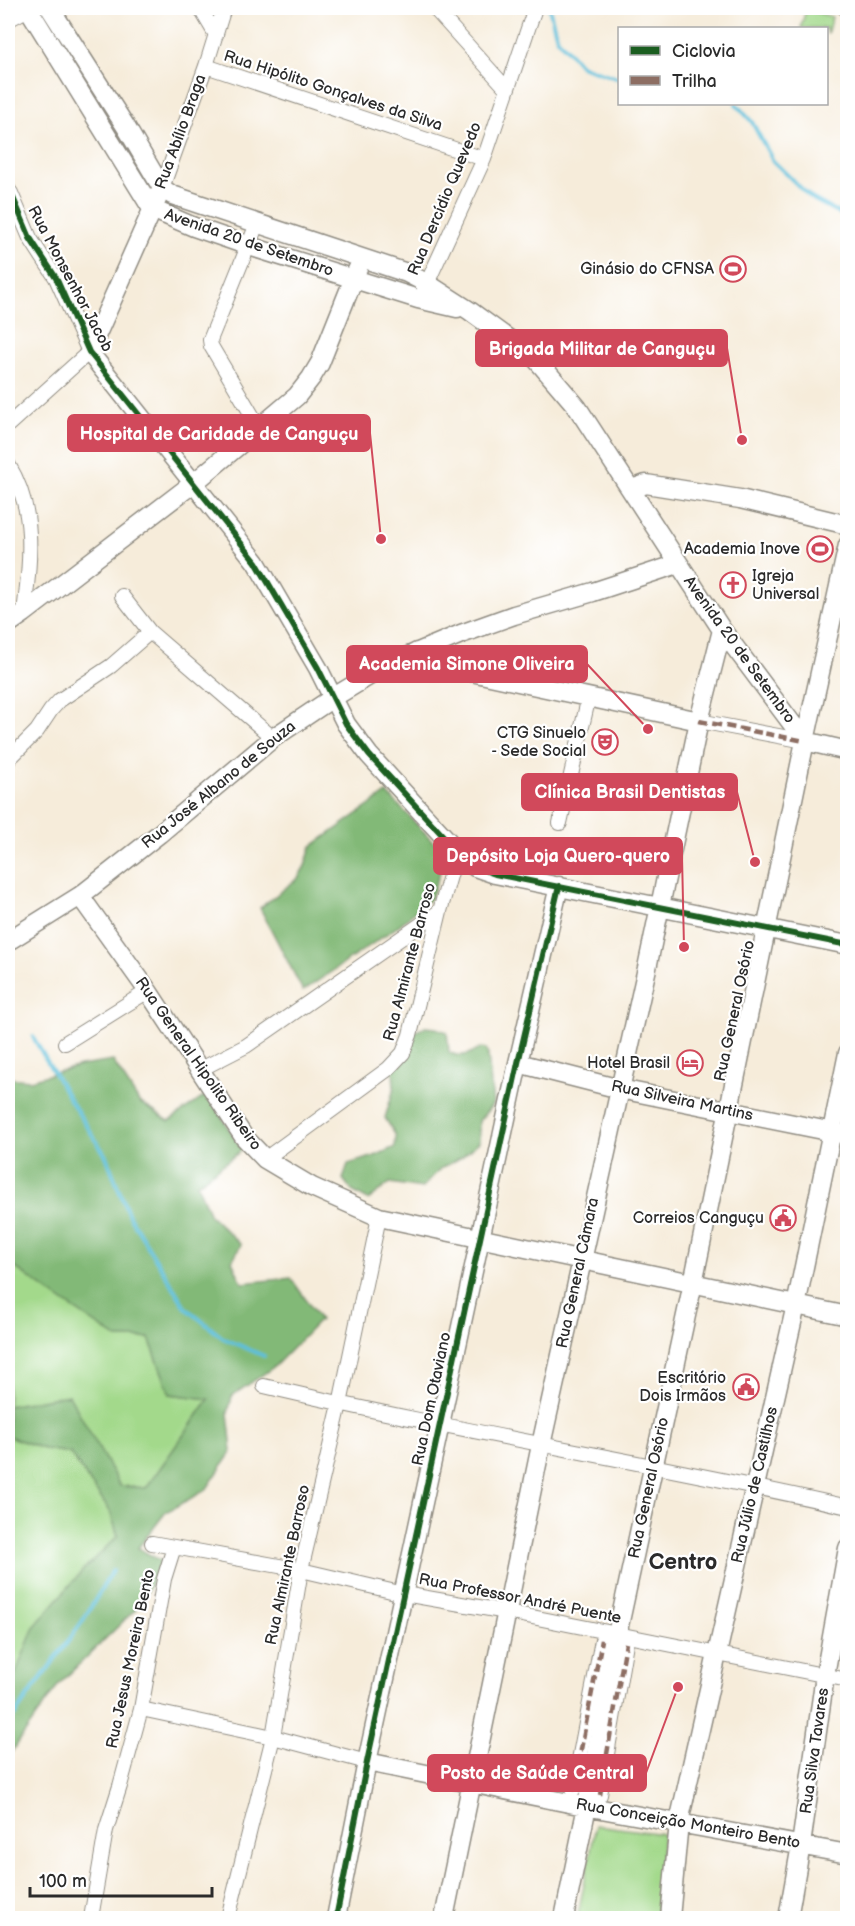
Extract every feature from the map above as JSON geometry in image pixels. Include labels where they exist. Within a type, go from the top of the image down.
[{"type":"street","name":"Avenida 20 de Setembro","points":[[29,8],[152,209],[194,227],[354,279],[423,292],[470,311],[536,359],[577,407],[722,630],[805,741]]},
{"type":"street","points":[[8,20],[29,8]]},
{"type":"street","name":"Avenida 20 de Setembro","points":[[50,8],[162,188],[172,195],[407,273],[423,292]]},
{"type":"street","name":"Rua Hipólito Gonçalves da Silva","points":[[200,8],[216,34]]},
{"type":"street","name":"Rua Abílio Braga","points":[[8,424],[90,352],[162,188],[206,66],[224,8]]},
{"type":"street","points":[[434,8],[507,89]]},
{"type":"street","name":"Rua Dercídio Quevedo","points":[[423,292],[484,159],[535,8]]},
{"type":"street","name":"Rua Hipólito Gonçalves da Silva","points":[[206,66],[484,159]]},
{"type":"street","points":[[109,140],[126,127]]},
{"type":"street","name":"Rua Monsenhor Jacob","points":[[8,189],[30,238],[56,278],[90,352],[256,562],[334,697],[346,724],[369,754],[475,867],[495,874],[559,886]]},
{"type":"street","points":[[257,224],[210,340],[211,346],[259,427]]},
{"type":"street","points":[[8,624],[195,482],[297,396],[320,363],[362,257]]},
{"type":"street","points":[[8,464],[18,480],[29,522],[30,559],[24,614]]},
{"type":"street","points":[[632,489],[646,484],[740,499],[848,525]]},
{"type":"street","name":"Rua General Osório","points":[[564,1918],[593,1800],[615,1639],[654,1467],[848,545]]},
{"type":"street","name":"Rua José Albano de Souza","points":[[8,941],[80,896],[159,834],[273,738],[387,665],[514,615],[678,564]]},
{"type":"street","points":[[122,596],[150,632],[273,738]]},
{"type":"street","name":"Rua General Câmara","points":[[444,1918],[580,1260],[660,908],[699,721],[722,630]]},
{"type":"street","points":[[8,760],[37,731],[60,700],[111,666],[150,632]]},
{"type":"street","points":[[417,652],[439,665],[848,751]]},
{"type":"street","points":[[560,823],[589,696]]},
{"type":"street","name":"Rua Almirante Barroso","points":[[265,1160],[388,1069],[403,1053],[410,1035],[440,911],[458,851]]},
{"type":"street","points":[[559,886],[848,945]]},
{"type":"street","name":"Rua Dom Otaviano","points":[[336,1918],[367,1762],[518,1063],[559,886]]},
{"type":"street","name":"Rua General Hipolito Ribeiro","points":[[80,896],[148,991],[244,1137],[265,1160],[312,1187],[379,1217],[848,1316]]},
{"type":"street","points":[[201,1069],[246,1046],[440,911]]},
{"type":"street","points":[[65,1043],[148,991]]},
{"type":"street","name":"Rua Júlio de Castilhos","points":[[670,1918],[679,1822],[796,1305],[839,1133],[848,1053]]},
{"type":"street","name":"Rua Silveira Martins","points":[[518,1063],[620,1089],[839,1133]]},
{"type":"street","name":"Rua Almirante Barroso","points":[[228,1918],[273,1737],[301,1570],[340,1404],[379,1217]]},
{"type":"street","points":[[264,1386],[440,1425],[755,1486],[848,1507]]},
{"type":"street","name":"Rua Professor André Puente","points":[[152,1543],[301,1570],[404,1594],[507,1612],[615,1639],[717,1654],[848,1680]]},
{"type":"street","name":"Rua Jesus Moreira Bento","points":[[90,1918],[106,1830],[141,1709],[164,1579],[174,1547]]},
{"type":"street","name":"Rua Silva Tavares","points":[[788,1918],[801,1845],[825,1675],[848,1548]]},
{"type":"street","points":[[573,1791],[615,1639]]},
{"type":"street","name":"Rua Conceição Monteiro Bento","points":[[141,1709],[273,1737],[367,1762],[473,1783],[593,1800],[679,1822],[848,1854]]},
{"type":"green space","points":[[806,9],[832,17],[828,31],[828,27],[801,27]]},
{"type":"green space","points":[[387,793],[446,855],[431,898],[397,927],[303,991],[260,908],[298,878],[305,866],[311,847]]},
{"type":"green space","points":[[425,1027],[447,1032],[449,1052],[453,1054],[465,1055],[481,1048],[486,1049],[493,1104],[479,1121],[479,1142],[462,1157],[440,1169],[422,1188],[390,1183],[368,1200],[352,1191],[343,1179],[348,1164],[395,1147],[396,1136],[385,1118],[394,1088],[393,1069],[414,1032]]},
{"type":"green space","points":[[113,1061],[139,1102],[169,1121],[208,1094],[242,1150],[197,1184],[210,1215],[241,1245],[232,1261],[242,1283],[291,1278],[320,1320],[275,1366],[232,1396],[228,1413],[232,1451],[206,1490],[166,1512],[138,1548],[161,1561],[142,1603],[59,1684],[8,1757],[8,1693],[34,1627],[83,1570],[118,1536],[110,1511],[70,1453],[44,1449],[8,1436],[8,1406],[69,1395],[120,1486],[146,1488],[209,1399],[170,1394],[149,1338],[117,1338],[8,1262],[8,1078],[30,1080],[80,1066]]},
{"type":"green space","points":[[8,1262],[117,1338],[149,1338],[170,1394],[210,1399],[146,1488],[120,1486],[69,1395],[8,1406]]},
{"type":"green space","points":[[8,1436],[44,1449],[70,1453],[110,1511],[118,1536],[83,1570],[8,1693]]},
{"type":"green space","points":[[596,1825],[663,1834],[656,1918],[577,1918],[577,1915],[583,1915],[578,1914]]},
{"type":"waterway","points":[[549,8],[557,38],[581,66],[618,78]]},
{"type":"waterway","points":[[737,105],[752,122],[773,161],[811,198],[848,218]]},
{"type":"waterway","points":[[33,1037],[106,1156],[129,1216],[186,1308],[223,1338],[264,1356]]},
{"type":"waterway","points":[[8,1724],[82,1622],[113,1570]]},
{"type":"marked path","points":[[699,721],[805,741]]},
{"type":"marked path","points":[[573,1791],[602,1640]]},
{"type":"marked path","points":[[600,1795],[626,1643]]},
{"type":"cycle path","points":[[8,189],[30,238],[56,278],[89,352],[256,562],[318,668],[346,724],[369,755],[457,851],[475,867],[495,874],[848,945]]},
{"type":"cycle path","points":[[336,1918],[367,1762],[518,1063],[559,886]]},
{"type":"place","name":"Ginásio do CFNSA","points":[[733,269]]},
{"type":"place","name":"Brigada Militar de Canguçu","points":[[742,440]]},
{"type":"place","name":"Hospital de Caridade de Canguçu","points":[[381,539]]},
{"type":"place","name":"Academia Inove","points":[[820,549]]},
{"type":"place","name":"Igreja Universal","points":[[733,585]]},
{"type":"place","name":"Academia Simone Oliveira","points":[[648,729]]},
{"type":"place","name":"CTG Sinuelo - Sede Social","points":[[605,742]]},
{"type":"place","name":"Clínica Brasil Dentistas","points":[[755,862]]},
{"type":"place","name":"Depósito Loja Quero-quero","points":[[684,947]]},
{"type":"place","name":"Hotel Brasil","points":[[690,1063]]},
{"type":"place","name":"Correios Canguçu","points":[[783,1218]]},
{"type":"place","name":"Escritório Dois Irmãos","points":[[746,1387]]},
{"type":"place","name":"Posto de Saúde Central","points":[[678,1687]]},
{"type":"district","name":"Centro","points":[[683,1562]]}]
